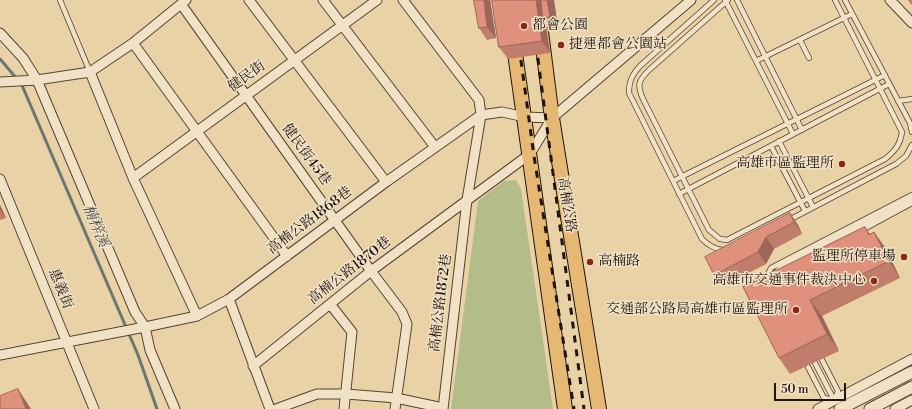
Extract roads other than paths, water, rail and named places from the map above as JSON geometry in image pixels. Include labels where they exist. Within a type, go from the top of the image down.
[{"type":"main road","name":"高楠公路","points":[[537,0],[552,118],[599,409]]},
{"type":"main road","name":"高楠公路","points":[[512,29],[565,409]]},
{"type":"street","points":[[249,0],[386,182]]},
{"type":"street","points":[[324,0],[435,147]]},
{"type":"street","name":"健民街","points":[[133,178],[377,0]]},
{"type":"street","name":"高楠公路1872巷","points":[[403,0],[479,100],[481,115],[467,200],[443,409]]},
{"type":"street","points":[[530,154],[552,118],[691,0]]},
{"type":"street","points":[[893,1],[912,23]]},
{"type":"street","points":[[0,82],[37,80],[90,72],[132,43],[184,2]]},
{"type":"street","name":"健民街45巷","points":[[184,2],[246,96],[402,312],[407,324],[395,409]]},
{"type":"street","points":[[0,33],[23,58],[37,80],[135,312],[145,327],[150,350],[175,409]]},
{"type":"street","points":[[132,43],[287,256]]},
{"type":"street","points":[[90,72],[133,178],[197,316]]},
{"type":"street","points":[[481,115],[502,112],[524,117],[552,118]]},
{"type":"street","name":"高楠公路1868巷","points":[[0,355],[197,316],[229,299],[386,182],[481,115]]},
{"type":"street","name":"高楠公路1870巷","points":[[253,366],[371,270],[530,154]]},
{"type":"street","name":"惠義街","points":[[0,179],[94,409]]},
{"type":"street","points":[[229,299],[270,409]]},
{"type":"street","points":[[330,304],[352,332],[344,409]]},
{"type":"street","points":[[838,406],[912,359]]},
{"type":"street","points":[[818,409],[838,406],[912,372]]},
{"type":"street","points":[[870,409],[912,387]]},
{"type":"street","points":[[276,409],[317,394],[346,394],[396,398],[443,409]]},
{"type":"street","points":[[895,409],[912,400]]},
{"type":"lane","points":[[60,0],[90,72]]},
{"type":"lane","points":[[714,0],[632,74],[629,82],[629,93],[702,239],[706,244],[713,248],[727,251]]},
{"type":"lane","points":[[737,0],[802,130]]},
{"type":"lane","points":[[793,134],[726,1],[649,70],[639,84],[639,90],[643,99],[709,230],[720,239],[727,240],[886,158],[898,147],[902,132],[835,0]]},
{"type":"lane","points":[[845,0],[910,123],[912,132]]},
{"type":"lane","points":[[756,61],[852,14]]},
{"type":"lane","points":[[800,40],[809,58]]},
{"type":"lane","points":[[673,181],[884,75]]},
{"type":"lane","points":[[679,194],[889,84]]},
{"type":"lane","points":[[898,101],[912,99]]},
{"type":"lane","points":[[779,142],[813,207]]},
{"type":"lane","points":[[784,222],[896,164],[906,156],[912,145]]},
{"type":"lane","points":[[771,146],[805,212]]},
{"type":"lane","points":[[766,287],[766,278],[771,268],[912,195]]},
{"type":"lane","points":[[773,277],[779,269],[912,199]]},
{"type":"lane","points":[[782,274],[912,203]]},
{"type":"lane","points":[[822,360],[838,391],[838,406]]},
{"type":"lane","points":[[815,363],[838,406]]},
{"type":"lane","points":[[808,367],[824,398],[838,406]]},
{"type":"waterway","name":"楠梓溪","points":[[0,59],[17,79]]},
{"type":"waterway","name":"楠梓溪","points":[[21,83],[138,355],[157,409]]},
{"type":"railway","points":[[536,44],[584,409]]},
{"type":"railway","points":[[519,46],[534,156],[574,409]]},
{"type":"place","name":"都會公園","points":[[524,26]]},
{"type":"place","name":"捷運都會公園站","points":[[561,45]]},
{"type":"place","name":"高雄市區監理所","points":[[842,164]]},
{"type":"place","name":"監理所停車場","points":[[904,257]]},
{"type":"place","name":"高楠路","points":[[590,262]]},
{"type":"place","name":"高雄市交通事件裁決中心","points":[[874,281]]},
{"type":"place","name":"交通部公路局高雄市區監理所","points":[[796,310]]}]
